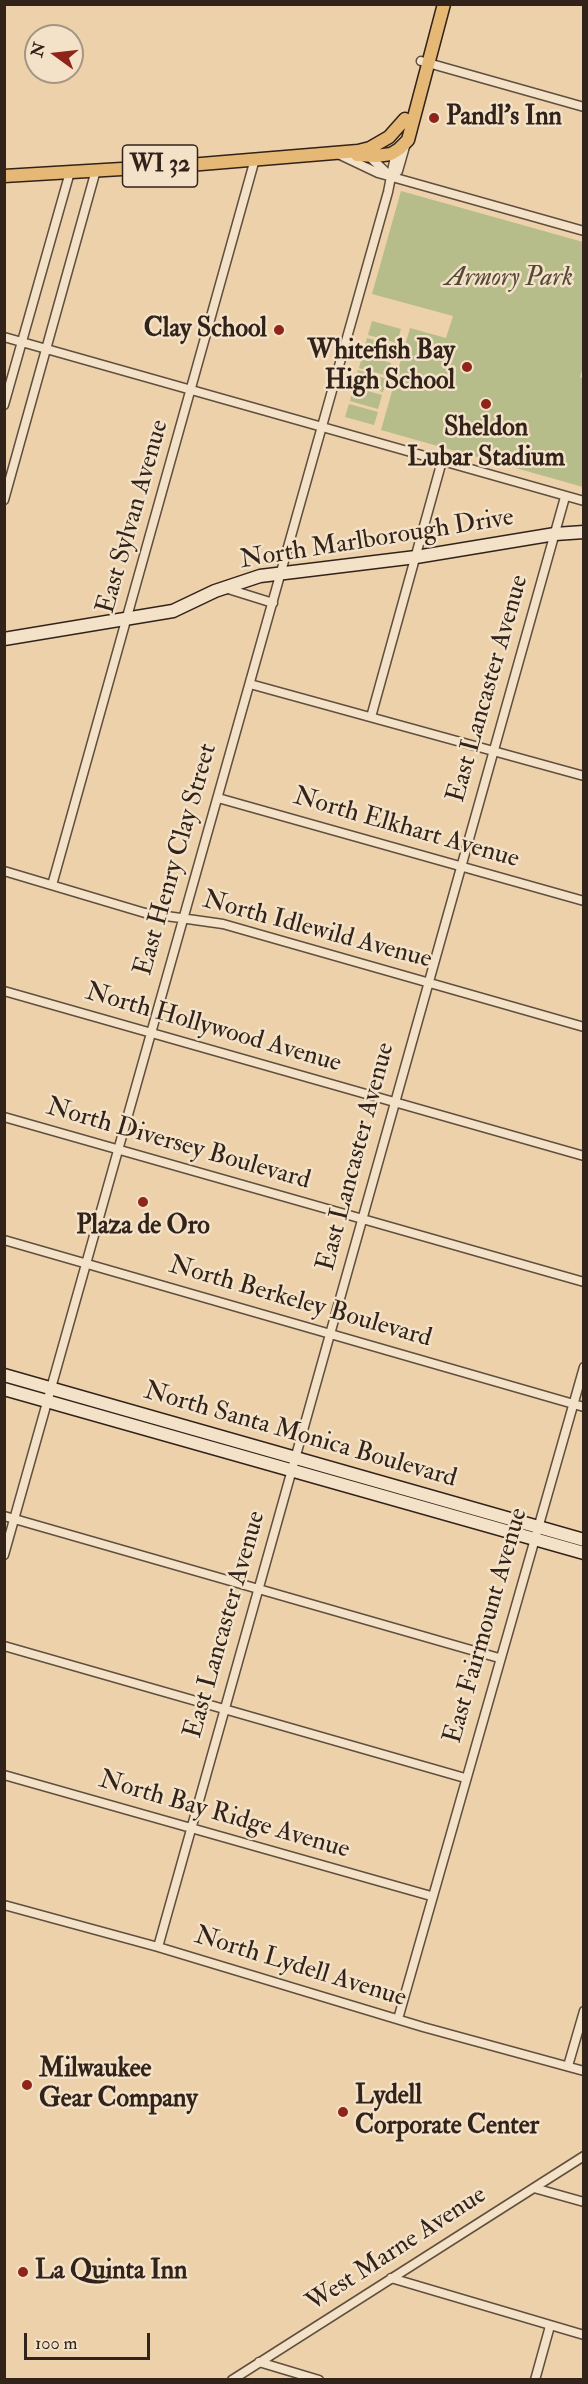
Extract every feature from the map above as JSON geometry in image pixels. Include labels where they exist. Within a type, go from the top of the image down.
[{"type":"main road","name":"East Henry Clay Street","points":[[408,140],[437,4]]},
{"type":"main road","name":"East Henry Clay Street","points":[[396,151],[444,4]]},
{"type":"main road","name":"WI 32","points":[[366,153],[389,137],[405,119]]},
{"type":"main road","points":[[396,151],[408,140]]},
{"type":"main road","name":"WI 32","points":[[4,176],[338,154],[366,153],[381,156],[396,151]]},
{"type":"street","points":[[424,62],[584,107]]},
{"type":"street","name":"East Henry Clay Street","points":[[391,177],[398,171],[408,140]]},
{"type":"street","name":"East Henry Clay Street","points":[[4,1555],[273,603],[391,177],[396,151]]},
{"type":"street","points":[[366,153],[391,177]]},
{"type":"street","points":[[338,154],[378,173],[584,231]]},
{"type":"street","name":"East Sylvan Avenue","points":[[52,885],[255,159]]},
{"type":"street","points":[[4,500],[96,170]]},
{"type":"street","points":[[4,405],[70,172]]},
{"type":"street","points":[[4,337],[584,501]]},
{"type":"street","points":[[371,717],[442,461]]},
{"type":"street","name":"East Lancaster Avenue","points":[[158,1947],[565,497]]},
{"type":"street","name":"North Marlborough Drive","points":[[4,639],[173,611],[225,588],[260,576],[416,557],[555,534],[584,532]]},
{"type":"street","points":[[225,588],[273,603]]},
{"type":"street","points":[[250,684],[584,776]]},
{"type":"street","name":"North Elkhart Avenue","points":[[218,798],[584,901]]},
{"type":"street","name":"North Idlewild Avenue","points":[[4,871],[145,913],[223,924],[584,1027]]},
{"type":"street","name":"North Hollywood Avenue","points":[[4,991],[584,1156]]},
{"type":"street","name":"North Diversey Boulevard","points":[[4,1117],[584,1281]]},
{"type":"street","name":"North Berkeley Boulevard","points":[[4,1240],[584,1407]]},
{"type":"street","name":"East Fairmount Avenue","points":[[398,2019],[431,1896],[584,1367]]},
{"type":"street","name":"North Santa Monica Boulevard","points":[[4,1375],[50,1395],[292,1470],[536,1533],[584,1540]]},
{"type":"street","name":"North Santa Monica Boulevard","points":[[4,1389],[50,1395],[296,1458],[536,1533],[584,1553]]},
{"type":"street","points":[[4,1516],[499,1658]]},
{"type":"street","points":[[4,1646],[465,1778]]},
{"type":"street","name":"North Bay Ridge Avenue","points":[[4,1775],[431,1896]]},
{"type":"street","name":"North Lydell Avenue","points":[[4,1905],[158,1947],[398,2019],[584,2071]]},
{"type":"street","points":[[568,2066],[584,2011]]},
{"type":"street","name":"West Marne Avenue","points":[[232,2379],[584,2156]]},
{"type":"street","points":[[534,2188],[584,2202]]},
{"type":"street","points":[[391,2278],[584,2335]]},
{"type":"street","points":[[535,2379],[550,2326]]},
{"type":"street","points":[[259,2362],[319,2379]]},
{"type":"green space","name":"Whitefish Bay High School","points":[[401,191],[583,242],[584,364],[580,377],[584,379],[583,487],[381,430],[410,328],[446,338],[453,316],[372,294]]},
{"type":"green space","points":[[372,321],[401,329],[397,343],[368,335]]},
{"type":"green space","points":[[367,338],[396,346],[392,359],[364,351]]},
{"type":"green space","points":[[363,354],[391,363],[388,376],[359,368]]},
{"type":"green space","points":[[358,370],[387,379],[383,392],[354,384]]},
{"type":"green space","points":[[353,387],[382,395],[378,409],[350,401]]},
{"type":"green space","points":[[349,404],[378,412],[374,425],[345,417]]},
{"type":"place","name":"Pandl's Inn","points":[[434,118]]},
{"type":"place","name":"Clay School","points":[[279,330]]},
{"type":"place","name":"Whitefish Bay High School","points":[[467,367]]},
{"type":"place","name":"Sheldon Lubar Stadium","points":[[486,404]]},
{"type":"place","name":"Plaza de Oro","points":[[143,1202]]},
{"type":"place","name":"Milwaukee Gear Company","points":[[27,2085]]},
{"type":"place","name":"Lydell Corporate Center","points":[[343,2112]]},
{"type":"place","name":"La Quinta Inn","points":[[23,2272]]},
{"type":"park label","name":"Armory Park","points":[[509,279]]}]
